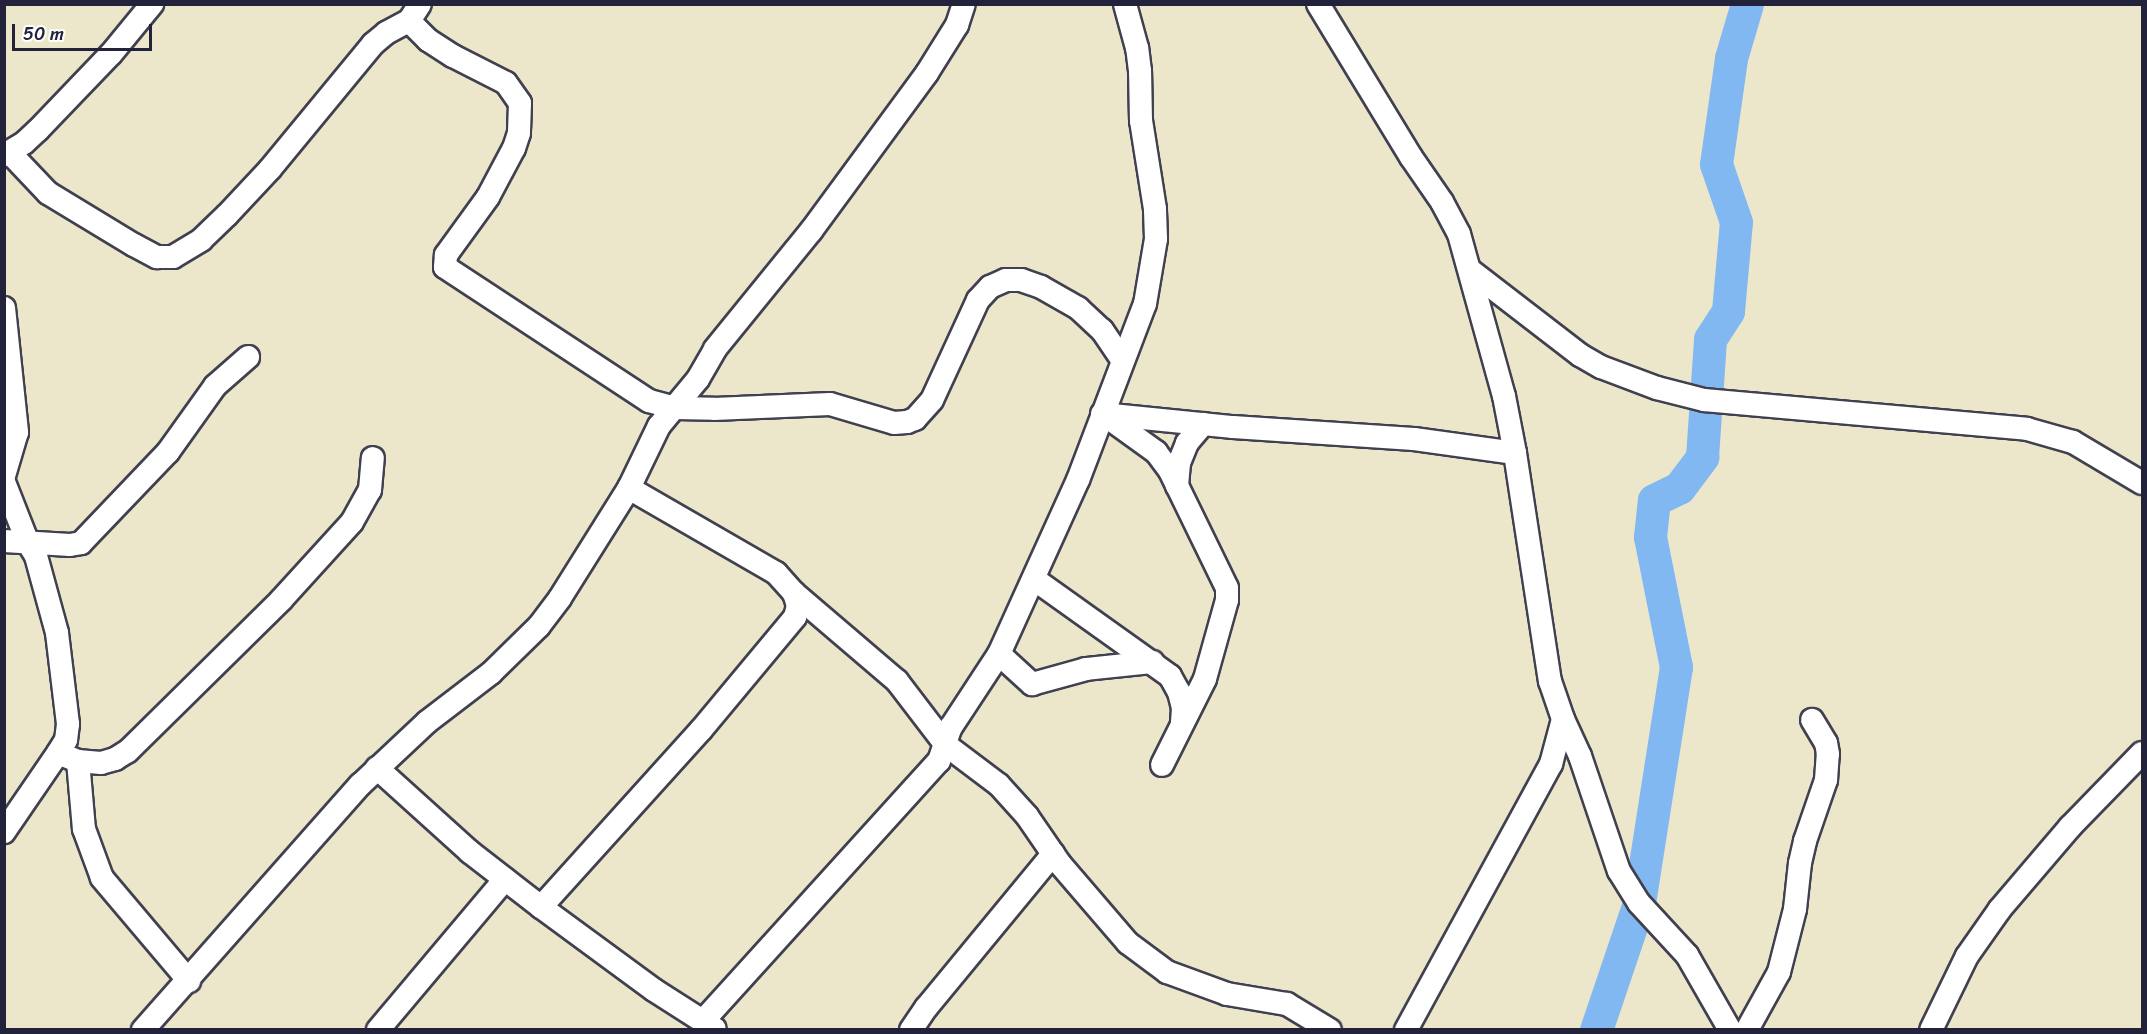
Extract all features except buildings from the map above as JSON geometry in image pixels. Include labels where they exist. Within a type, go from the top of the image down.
[{"type":"street","points":[[152,4],[103,62],[38,130],[7,154],[48,193],[134,246],[157,257],[173,257],[201,240],[270,169],[373,44],[414,13],[428,40],[453,56],[506,82],[520,103],[519,133],[514,148],[488,197],[446,255],[445,267],[631,392],[649,401],[675,408],[741,409],[830,404],[894,423],[915,419],[932,400],[969,315],[978,300],[990,287],[1006,280],[1021,280],[1041,287],[1078,308],[1102,330],[1124,361]]},
{"type":"street","points":[[143,1029],[189,981],[377,768],[427,722],[491,673],[539,626],[560,598],[629,488],[659,426],[698,379],[715,349],[811,231],[927,73],[957,25],[964,4]]},
{"type":"street","points":[[377,768],[470,852],[541,907],[654,990],[710,1025],[846,862],[930,773],[946,745],[951,727],[999,654],[1078,480],[1145,304],[1156,239],[1155,209],[1141,121],[1137,48],[1125,4]]},
{"type":"street","points":[[1318,4],[1411,158],[1442,202],[1459,234],[1471,271],[1515,453],[1550,681],[1563,719],[1580,756],[1619,871],[1639,903],[1687,955],[1730,1029]]},
{"type":"street","points":[[1471,271],[1580,354],[1601,367],[1657,388],[1704,400],[2027,429],[2073,442],[2142,483]]},
{"type":"street","points":[[4,308],[17,432],[4,476]]},
{"type":"street","points":[[4,541],[70,545],[81,543],[115,504],[168,452],[203,400],[230,371],[248,357]]},
{"type":"street","points":[[1102,414],[1203,424],[1414,439],[1515,453]]},
{"type":"street","points":[[1102,414],[1156,452],[1169,469],[1227,588],[1227,600],[1205,679],[1162,765]]},
{"type":"street","points":[[1177,486],[1179,464],[1187,443],[1203,424]]},
{"type":"street","points":[[68,757],[100,763],[116,759],[128,752],[281,600],[352,522],[370,490],[373,458]]},
{"type":"street","points":[[4,482],[41,572],[63,666],[68,724],[66,740],[68,757],[84,829],[102,878],[189,981]]},
{"type":"street","points":[[629,488],[776,573],[794,594],[897,681],[946,745],[999,785],[1027,816],[1053,854],[1128,943],[1167,972],[1227,994],[1287,1004],[1330,1029]]},
{"type":"street","points":[[1034,579],[1170,676],[1179,692],[1184,708],[1182,725]]},
{"type":"street","points":[[541,907],[701,730],[795,617],[798,606],[794,594]]},
{"type":"street","points":[[999,654],[1032,684],[1086,669],[1153,662]]},
{"type":"street","points":[[1406,1029],[1551,764],[1563,719]]},
{"type":"street","points":[[1747,1029],[1779,972],[1795,909],[1802,852],[1826,780],[1828,754],[1826,743],[1812,720]]},
{"type":"street","points":[[1931,1029],[1967,956],[2000,909],[2070,827],[2142,753]]},
{"type":"street","points":[[4,832],[68,757]]},
{"type":"street","points":[[911,1029],[1053,854]]},
{"type":"street","points":[[388,1026],[505,879]]},
{"type":"waterway","points":[[1596,1030],[1639,903],[1676,667],[1650,537],[1654,500],[1679,488],[1702,457],[1710,339],[1728,311],[1736,222],[1716,164],[1731,58],[1747,4]]}]
